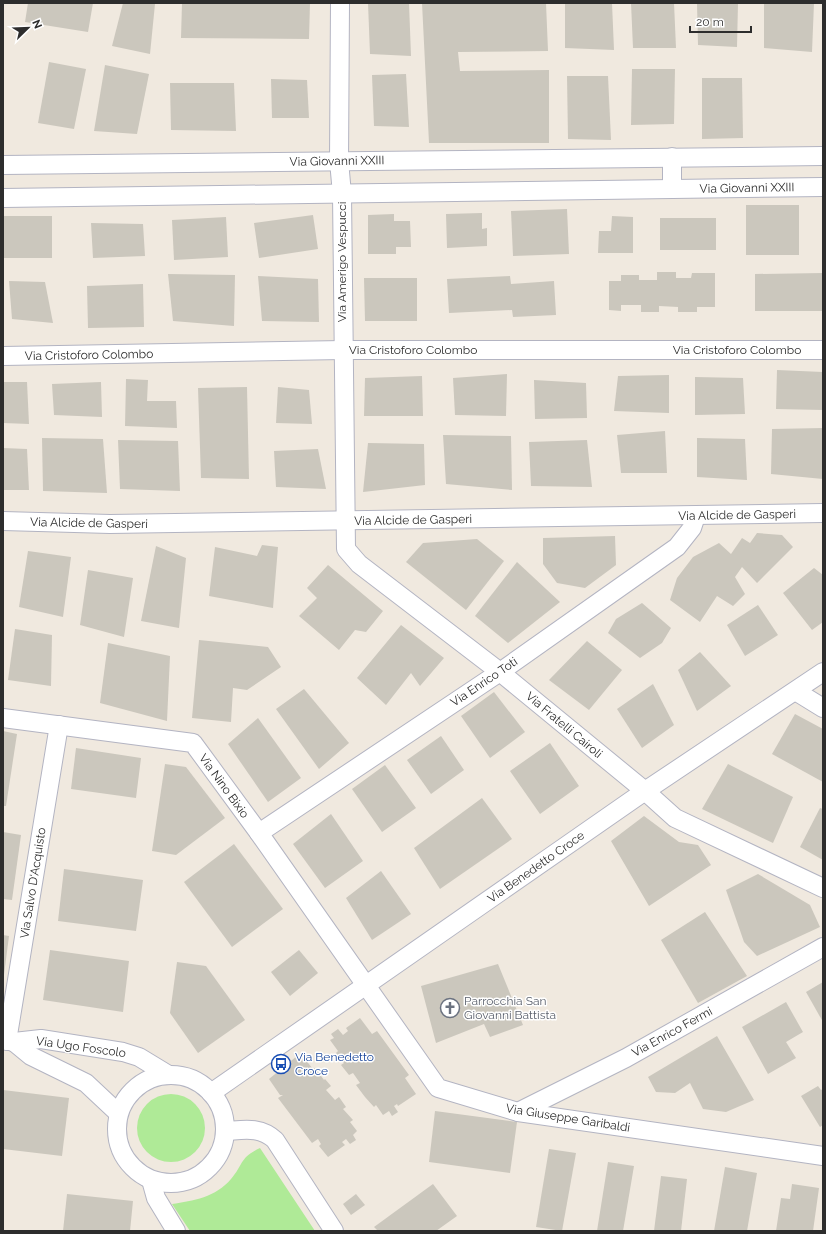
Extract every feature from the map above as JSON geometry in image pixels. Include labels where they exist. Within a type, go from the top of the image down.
[{"type":"street","name":"Via Amerigo Vespucci","points":[[340,3],[339,161],[342,194],[344,521]]},
{"type":"street","name":"Via Giovanni XXIII","points":[[3,164],[823,156]]},
{"type":"street","points":[[672,157],[672,189]]},
{"type":"street","name":"Via Giovanni XXIII","points":[[3,198],[823,187]]},
{"type":"street","name":"Via Cristoforo Colombo","points":[[3,356],[343,350],[823,350]]},
{"type":"street","name":"Via Alcide de Gasperi","points":[[3,521],[110,524],[823,513]]},
{"type":"street","name":"Via Enrico Toti","points":[[259,833],[500,672],[677,546],[692,528],[696,516]]},
{"type":"street","name":"Via Fratelli Cairoli","points":[[344,521],[346,549],[359,564],[500,672],[645,791],[675,818],[823,888]]},
{"type":"street","name":"Via Benedetto Croce","points":[[211,1093],[645,791],[797,692],[823,672]]},
{"type":"street","points":[[797,692],[823,708]]},
{"type":"street","name":"Via Nino Bixio","points":[[3,718],[193,744],[259,833],[365,986]]},
{"type":"street","name":"Via Salvo D'Acquisto","points":[[8,1041],[58,725]]},
{"type":"street","name":"Via Enrico Fermi","points":[[518,1112],[626,1058],[823,947]]},
{"type":"street","name":"Via Giuseppe Garibaldi","points":[[365,986],[438,1088],[518,1112],[823,1156]]},
{"type":"street","name":"Via Ugo Foscolo","points":[[8,1041],[41,1039],[123,1052],[139,1057],[167,1074]]},
{"type":"street","name":"Via Ugo Foscolo","points":[[8,1041],[31,1056],[86,1083],[118,1113]]},
{"type":"street","points":[[167,1074],[183,1076],[198,1082],[211,1093],[219,1104],[224,1117],[225,1131],[222,1148],[214,1163],[201,1174],[185,1182],[168,1183],[151,1180],[137,1172],[126,1160],[119,1145],[116,1129],[118,1113],[125,1098],[137,1086],[151,1078],[167,1074]]},
{"type":"street","points":[[225,1131],[257,1129],[267,1133],[275,1140],[334,1231]]},
{"type":"street","points":[[151,1180],[156,1198],[176,1231]]},
{"type":"green space","points":[[171,1094],[184,1097],[195,1104],[202,1115],[205,1128],[202,1141],[195,1152],[184,1159],[171,1162],[158,1159],[147,1152],[140,1141],[137,1128],[140,1115],[147,1104],[158,1097]]},
{"type":"green space","points":[[260,1148],[315,1231],[190,1231],[172,1204],[196,1200],[218,1190],[231,1179],[248,1155]]},
{"type":"building","points":[[28,3],[93,3],[88,32],[25,22]]},
{"type":"building","points":[[123,3],[155,4],[150,54],[112,46]]},
{"type":"building","points":[[182,3],[310,3],[309,39],[181,38]]},
{"type":"building","points":[[368,3],[409,3],[411,56],[370,54]]},
{"type":"building","points":[[422,3],[546,3],[548,51],[458,52],[460,71],[549,70],[549,143],[429,143]]},
{"type":"building","points":[[565,3],[612,3],[614,50],[565,48]]},
{"type":"building","points":[[631,3],[674,3],[676,48],[633,48]]},
{"type":"building","points":[[697,3],[738,3],[737,47],[698,45]]},
{"type":"building","points":[[764,3],[814,3],[812,52],[764,48]]},
{"type":"building","points":[[49,62],[86,69],[74,129],[38,123]]},
{"type":"building","points":[[105,65],[149,74],[137,134],[94,131]]},
{"type":"building","points":[[632,69],[675,69],[674,124],[631,125]]},
{"type":"building","points":[[406,74],[409,127],[374,126],[372,75]]},
{"type":"building","points":[[567,76],[608,76],[611,140],[568,139]]},
{"type":"building","points":[[702,78],[742,78],[743,138],[702,139]]},
{"type":"building","points":[[271,79],[307,80],[309,118],[272,118]]},
{"type":"building","points":[[170,83],[234,83],[236,131],[171,130]]},
{"type":"building","points":[[746,205],[799,205],[799,255],[746,255]]},
{"type":"building","points":[[567,209],[569,254],[513,256],[511,211]]},
{"type":"building","points":[[482,213],[482,229],[487,228],[487,246],[447,248],[446,214]]},
{"type":"building","points":[[394,214],[394,221],[410,221],[411,247],[396,247],[396,254],[368,254],[368,215]]},
{"type":"building","points":[[313,215],[318,249],[259,258],[254,223]]},
{"type":"building","points":[[3,216],[52,216],[52,258],[3,258]]},
{"type":"building","points":[[612,216],[633,217],[633,253],[598,253],[599,231],[611,231]]},
{"type":"building","points":[[226,217],[228,257],[174,260],[172,220]]},
{"type":"building","points":[[660,218],[716,218],[716,250],[660,250]]},
{"type":"building","points":[[91,223],[143,224],[145,256],[93,258]]},
{"type":"building","points":[[657,272],[676,272],[676,278],[691,278],[692,273],[715,273],[715,307],[697,307],[697,312],[678,312],[678,307],[659,306],[659,312],[641,312],[641,305],[621,305],[621,311],[609,310],[609,281],[621,281],[621,275],[639,275],[639,280],[657,280]]},
{"type":"building","points":[[823,273],[823,311],[755,311],[755,274]]},
{"type":"building","points":[[168,274],[235,275],[234,326],[173,321]]},
{"type":"building","points":[[258,276],[318,279],[319,322],[262,321]]},
{"type":"building","points":[[510,276],[511,284],[554,281],[556,315],[513,317],[512,310],[449,313],[447,279]]},
{"type":"building","points":[[364,278],[417,278],[417,321],[365,321]]},
{"type":"building","points":[[9,281],[45,282],[53,323],[12,319]]},
{"type":"building","points":[[143,284],[144,327],[88,328],[87,286]]},
{"type":"building","points":[[777,370],[823,372],[823,410],[776,409]]},
{"type":"building","points":[[507,374],[506,416],[455,415],[453,378]]},
{"type":"building","points":[[669,375],[669,413],[614,411],[618,376]]},
{"type":"building","points":[[422,376],[423,416],[364,416],[365,378]]},
{"type":"building","points":[[695,377],[743,378],[745,414],[695,415]]},
{"type":"building","points":[[126,379],[148,380],[147,401],[176,401],[177,428],[125,426]]},
{"type":"building","points":[[534,380],[586,383],[587,418],[535,419]]},
{"type":"building","points":[[3,382],[27,382],[29,424],[3,423]]},
{"type":"building","points":[[101,382],[102,417],[54,415],[52,384]]},
{"type":"building","points":[[247,387],[249,479],[201,478],[198,388]]},
{"type":"building","points":[[278,387],[309,390],[312,424],[276,423]]},
{"type":"building","points":[[823,428],[823,479],[771,474],[772,429]]},
{"type":"building","points":[[665,431],[667,473],[621,473],[617,435]]},
{"type":"building","points":[[443,435],[511,436],[512,490],[446,484]]},
{"type":"building","points":[[42,438],[103,439],[107,493],[43,491]]},
{"type":"building","points":[[697,438],[745,439],[747,480],[697,477]]},
{"type":"building","points":[[118,440],[178,441],[180,491],[120,489]]},
{"type":"building","points":[[587,440],[592,487],[531,486],[529,442]]},
{"type":"building","points":[[368,443],[424,444],[425,485],[363,492]]},
{"type":"building","points":[[3,448],[27,449],[29,490],[3,490]]},
{"type":"building","points":[[318,449],[326,489],[276,487],[274,451]]},
{"type":"building","points":[[757,533],[782,535],[793,547],[757,583],[742,567],[735,577],[745,594],[733,606],[717,596],[700,622],[670,600],[677,578],[693,557],[719,543],[731,554],[742,538],[750,543]]},
{"type":"building","points":[[615,536],[616,565],[585,588],[557,583],[543,564],[543,538]]},
{"type":"building","points":[[477,539],[504,561],[466,610],[406,562],[423,543]]},
{"type":"building","points":[[262,545],[278,547],[273,608],[209,596],[215,547],[257,556]]},
{"type":"building","points":[[156,546],[186,558],[179,628],[141,621]]},
{"type":"building","points":[[28,551],[71,557],[63,617],[19,607]]},
{"type":"building","points":[[517,562],[560,602],[508,643],[475,616]]},
{"type":"building","points":[[328,565],[383,611],[366,632],[355,630],[339,650],[299,616],[317,598],[307,588]]},
{"type":"building","points":[[814,568],[823,575],[823,622],[812,630],[783,593]]},
{"type":"building","points":[[88,570],[133,578],[124,637],[80,625]]},
{"type":"building","points":[[642,603],[671,628],[662,643],[640,658],[608,633],[616,619]]},
{"type":"building","points":[[758,605],[778,635],[745,656],[727,625]]},
{"type":"building","points":[[401,625],[444,658],[420,686],[411,673],[386,705],[357,678]]},
{"type":"building","points":[[15,629],[52,635],[51,686],[8,680]]},
{"type":"building","points":[[199,640],[268,647],[281,667],[247,690],[233,688],[231,722],[192,718]]},
{"type":"building","points":[[587,641],[622,670],[589,710],[549,680]]},
{"type":"building","points":[[108,643],[170,656],[167,721],[100,703]]},
{"type":"building","points":[[700,652],[731,686],[697,711],[678,670]]},
{"type":"building","points":[[653,684],[674,725],[642,748],[617,709]]},
{"type":"building","points":[[304,689],[349,743],[319,769],[276,709]]},
{"type":"building","points":[[494,692],[525,732],[490,758],[461,716]]},
{"type":"building","points":[[795,714],[823,729],[823,782],[772,754]]},
{"type":"building","points":[[258,718],[301,778],[268,802],[228,744]]},
{"type":"building","points":[[3,731],[17,734],[6,806],[3,806]]},
{"type":"building","points":[[441,736],[464,770],[431,794],[407,760]]},
{"type":"building","points":[[550,743],[579,786],[540,814],[510,771]]},
{"type":"building","points":[[76,748],[141,758],[136,798],[71,789]]},
{"type":"building","points":[[165,764],[186,767],[225,818],[176,855],[152,851]]},
{"type":"building","points":[[728,764],[793,797],[773,843],[702,809]]},
{"type":"building","points":[[385,765],[416,808],[382,832],[352,789]]},
{"type":"building","points":[[482,798],[512,839],[440,889],[414,848]]},
{"type":"building","points":[[820,808],[823,809],[823,860],[800,847]]},
{"type":"building","points":[[331,814],[363,861],[325,888],[293,844]]},
{"type":"building","points":[[644,816],[679,842],[698,845],[711,865],[649,906],[611,841]]},
{"type":"building","points":[[3,832],[21,835],[12,900],[3,899]]},
{"type":"building","points":[[234,844],[283,909],[232,947],[184,882]]},
{"type":"building","points":[[64,869],[143,880],[136,931],[58,921]]},
{"type":"building","points":[[381,871],[411,914],[372,940],[346,898]]},
{"type":"building","points":[[758,874],[810,905],[820,927],[757,956],[744,942],[726,890]]},
{"type":"building","points":[[705,912],[747,976],[698,1003],[661,940]]},
{"type":"building","points":[[3,935],[9,936],[4,975],[3,975]]},
{"type":"building","points":[[50,950],[129,961],[123,1012],[43,1000]]},
{"type":"building","points":[[299,950],[318,973],[290,996],[271,972]]},
{"type":"building","points":[[177,962],[206,966],[245,1020],[198,1053],[170,1013]]},
{"type":"building","points":[[498,964],[523,1025],[490,1037],[484,1024],[436,1043],[421,986]]},
{"type":"building","points":[[823,982],[823,1022],[806,992]]},
{"type":"building","points":[[786,1002],[803,1032],[786,1042],[796,1058],[768,1074],[742,1027]]},
{"type":"building","points":[[360,1018],[372,1034],[377,1031],[409,1075],[405,1078],[416,1094],[398,1106],[397,1104],[394,1106],[398,1112],[392,1116],[389,1111],[383,1115],[376,1105],[374,1107],[365,1097],[356,1085],[360,1083],[353,1073],[349,1075],[341,1065],[344,1063],[336,1053],[338,1051],[330,1040],[334,1038],[331,1034],[338,1029],[343,1035],[348,1031],[346,1028]]},
{"type":"building","points":[[717,1036],[754,1100],[726,1112],[703,1109],[690,1083],[675,1093],[656,1092],[648,1077]]},
{"type":"building","points":[[297,1056],[301,1061],[304,1058],[331,1086],[326,1090],[335,1100],[339,1097],[346,1107],[343,1109],[353,1120],[350,1122],[357,1131],[353,1135],[356,1140],[350,1144],[346,1139],[342,1142],[345,1145],[328,1157],[319,1146],[321,1144],[318,1139],[312,1143],[278,1098],[283,1095],[280,1095],[269,1079]]},
{"type":"building","points":[[818,1086],[821,1090],[823,1089],[823,1125],[820,1127],[801,1096]]},
{"type":"building","points":[[3,1090],[69,1098],[62,1156],[3,1149]]},
{"type":"building","points":[[435,1111],[517,1122],[510,1173],[429,1162]]},
{"type":"building","points":[[549,1149],[576,1153],[562,1231],[536,1227]]},
{"type":"building","points":[[608,1162],[634,1166],[623,1231],[597,1231]]},
{"type":"building","points":[[725,1167],[757,1173],[747,1231],[714,1231]]},
{"type":"building","points":[[661,1176],[687,1179],[681,1231],[654,1231]]},
{"type":"building","points":[[433,1184],[457,1216],[436,1231],[378,1231],[374,1227]]},
{"type":"building","points":[[792,1184],[819,1188],[813,1231],[776,1231],[781,1198],[790,1199]]},
{"type":"building","points":[[67,1194],[133,1201],[130,1231],[63,1231]]},
{"type":"building","points":[[356,1194],[365,1205],[351,1215],[343,1204]]},
{"type":"place","name":"Parrocchia San Giovanni Battista","points":[[450,1008]]},
{"type":"place","name":"Via Benedetto Croce","points":[[281,1064]]}]
